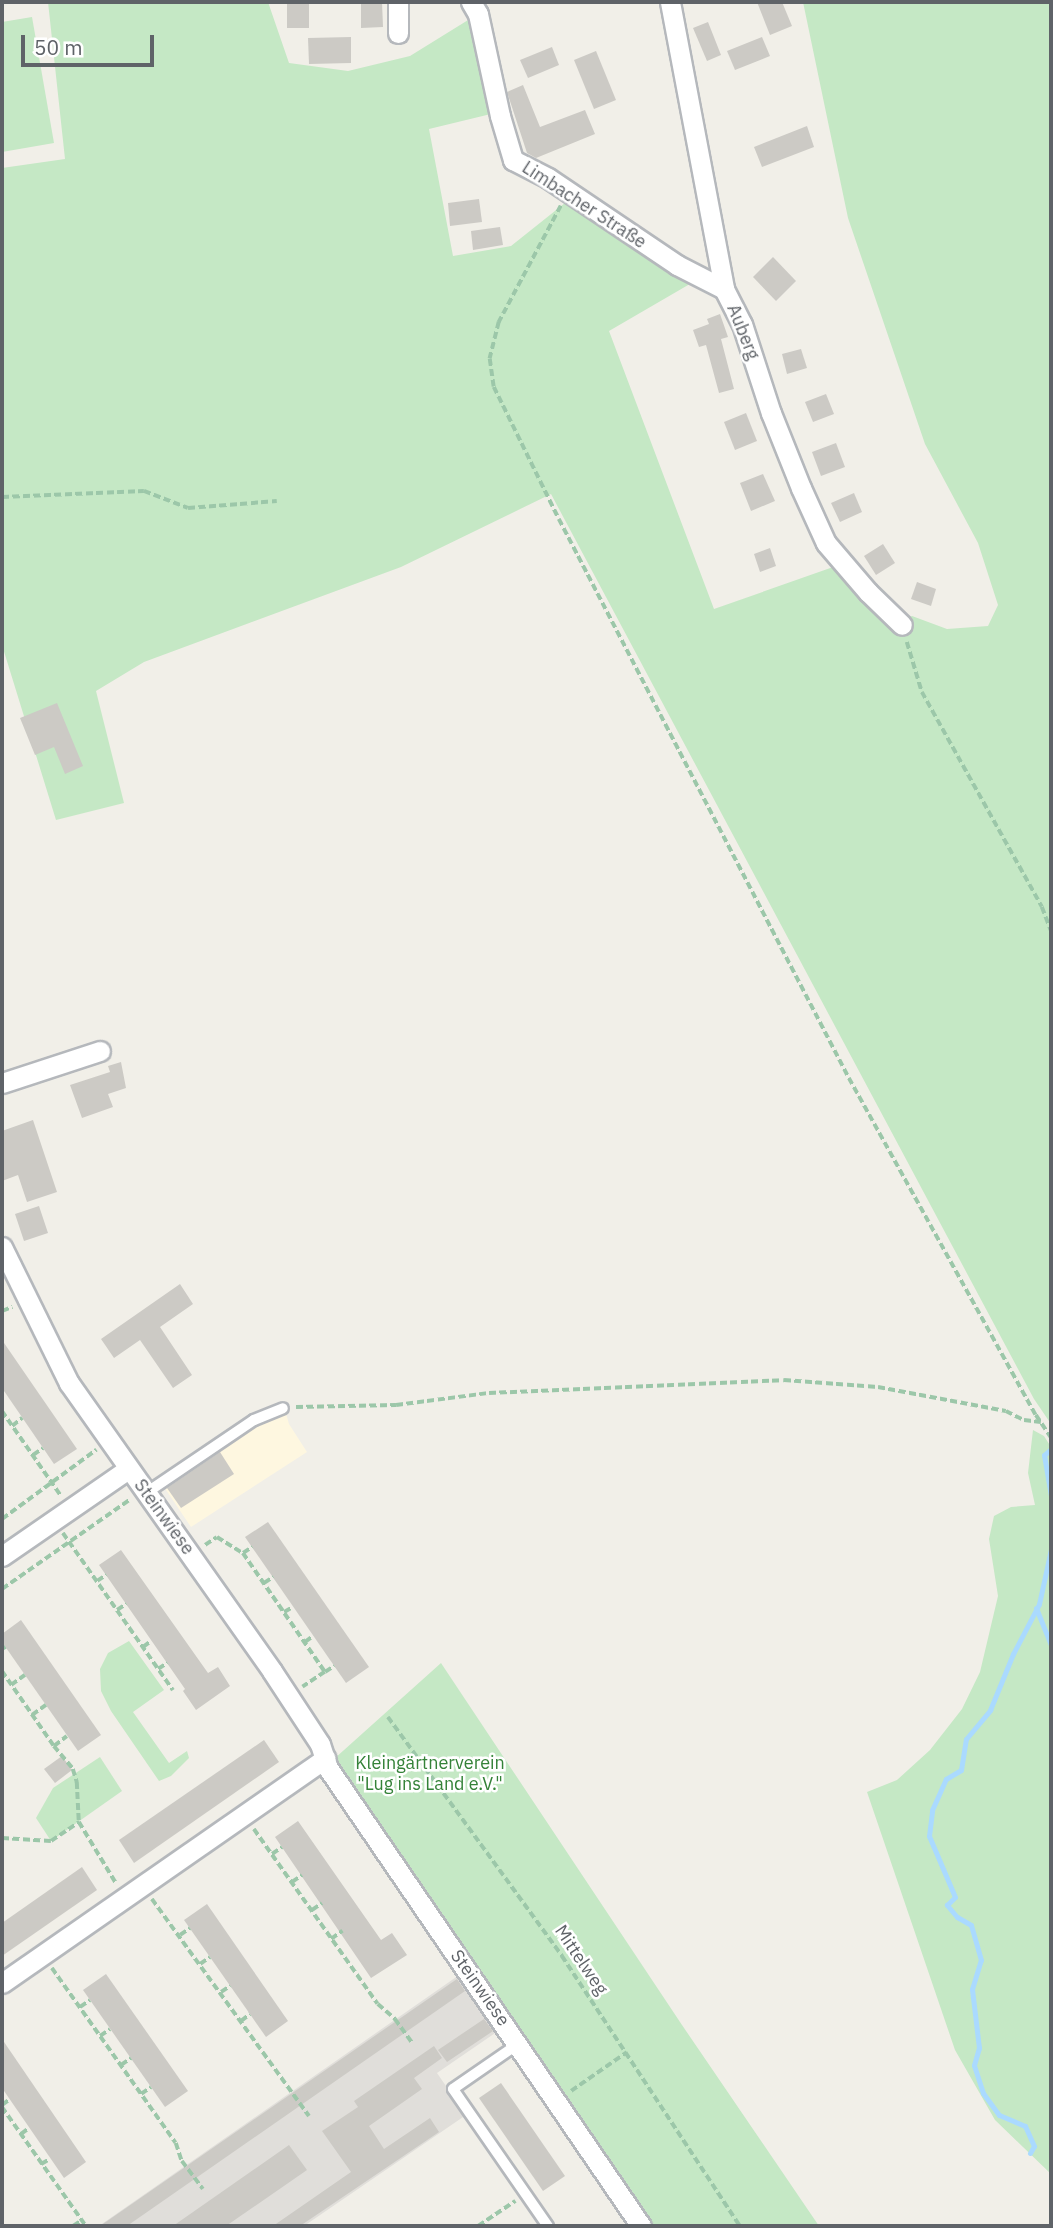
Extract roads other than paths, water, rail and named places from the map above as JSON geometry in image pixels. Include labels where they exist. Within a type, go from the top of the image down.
[{"type":"street","points":[[398,2],[398,33]]},
{"type":"street","name":"Limbacher Straße","points":[[471,2],[478,14],[500,116],[513,160],[569,191],[677,265],[724,289]]},
{"type":"street","name":"Auberg","points":[[670,2],[724,289],[742,324],[771,413],[826,543],[868,592],[902,625]]},
{"type":"street","points":[[2,1083],[100,1051]]},
{"type":"street","name":"Steinwiese","points":[[2,1247],[69,1383],[128,1469],[141,1494],[191,1553],[289,1696],[320,1744],[328,1768],[558,2101],[634,2223]]},
{"type":"street","points":[[2,1556],[128,1469]]},
{"type":"street","points":[[2,1983],[326,1758]]},
{"type":"lane","points":[[141,1494],[254,1420],[282,1408]]},
{"type":"lane","points":[[518,2043],[453,2089],[548,2226]]},
{"type":"waterway","points":[[1051,1449],[1044,1455],[1051,1496]]},
{"type":"waterway","points":[[1030,2153],[1034,2146],[1025,2126],[999,2115],[983,2093],[974,2065],[979,2048],[972,1989],[981,1960],[971,1925],[957,1917],[947,1905],[955,1897],[929,1836],[932,1810],[946,1779],[961,1770],[966,1739],[990,1710],[1013,1654],[1039,1604],[1051,1549]]},
{"type":"waterway","points":[[1036,1608],[1051,1645]]},
{"type":"park label","name":"Kleingärtnerverein \"Lug ins Land e.V.\"","points":[[430,1774]]}]
